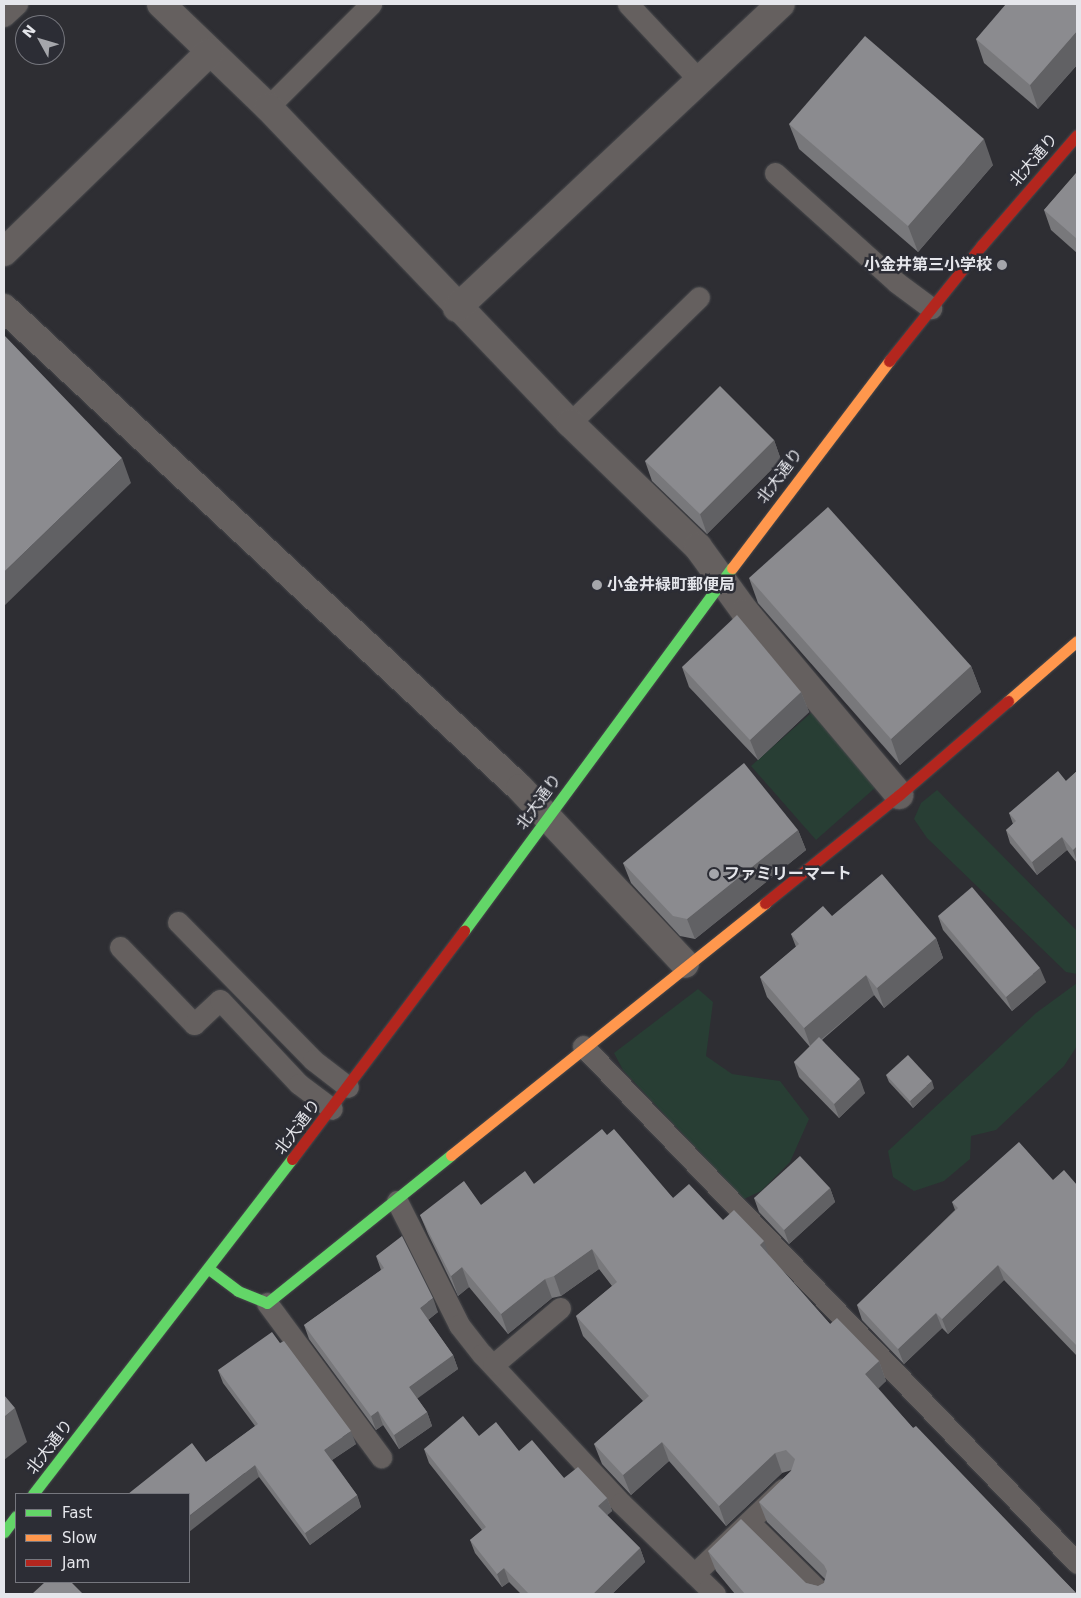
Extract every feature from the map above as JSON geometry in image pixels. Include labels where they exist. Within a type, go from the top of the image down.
[{"type":"street","points":[[161,4],[268,107],[457,308],[570,423],[698,547],[724,578],[746,613],[899,795]]},
{"type":"street","points":[[457,308],[781,4]]},
{"type":"street","points":[[4,252],[210,52]]},
{"type":"street","name":"北大通り","points":[[34,1493],[332,1109],[854,404],[931,308],[1077,135]]},
{"type":"street","points":[[4,308],[520,788],[685,964]]},
{"type":"street","points":[[209,1269],[238,1291],[267,1303],[397,1201],[685,964],[899,795],[1077,641]]},
{"type":"street","points":[[4,1532],[15,1517]]},
{"type":"lane","points":[[4,16],[17,4]]},
{"type":"lane","points":[[268,107],[372,4]]},
{"type":"lane","points":[[628,4],[700,81]]},
{"type":"lane","points":[[775,173],[896,282],[931,308]]},
{"type":"lane","points":[[570,423],[700,297]]},
{"type":"lane","points":[[178,922],[312,1060],[348,1087]]},
{"type":"lane","points":[[120,947],[194,1024],[220,1000],[299,1084],[332,1109]]},
{"type":"lane","points":[[583,1046],[1077,1563]]},
{"type":"lane","points":[[397,1201],[459,1324],[493,1365],[622,1504],[715,1594]]},
{"type":"lane","points":[[267,1303],[381,1457]]},
{"type":"lane","points":[[493,1365],[560,1308]]},
{"type":"lane","points":[[694,1574],[790,1482]]},
{"type":"lane","points":[[749,1522],[822,1594]]},
{"type":"green space","points":[[819,706],[884,780],[816,840],[751,766]]},
{"type":"green space","points":[[937,790],[1077,931],[1077,974],[1066,972],[927,838],[914,819],[921,803]]},
{"type":"green space","points":[[1077,983],[1077,1046],[1064,1066],[996,1130],[971,1136],[970,1159],[944,1181],[914,1191],[893,1177],[888,1151],[1036,1013]]},
{"type":"green space","points":[[698,989],[713,1002],[706,1056],[732,1074],[780,1081],[809,1119],[790,1162],[761,1191],[744,1199],[623,1070],[614,1053]]},
{"type":"building","points":[[1006,4],[1077,4],[1077,31],[1030,85],[976,39]]},
{"type":"building","points":[[865,36],[984,139],[908,226],[789,124]]},
{"type":"building","points":[[1077,172],[1077,239],[1044,210]]},
{"type":"building","points":[[4,335],[122,458],[4,572],[5,447]]},
{"type":"building","points":[[720,386],[774,440],[700,514],[645,461]]},
{"type":"building","points":[[828,507],[971,666],[891,739],[749,578]]},
{"type":"building","points":[[737,615],[801,692],[750,740],[682,667]]},
{"type":"building","points":[[744,763],[798,830],[687,919],[673,916],[623,863]]},
{"type":"building","points":[[1058,771],[1066,781],[1077,771],[1077,846],[1073,850],[1062,837],[1032,862],[1006,830],[1016,821],[1009,813]]},
{"type":"building","points":[[882,874],[936,938],[877,988],[866,975],[804,1028],[760,977],[799,944],[791,934],[823,906],[832,916]]},
{"type":"building","points":[[972,887],[1040,968],[1006,997],[938,916]]},
{"type":"building","points":[[819,1037],[860,1079],[834,1104],[794,1062]]},
{"type":"building","points":[[908,1055],[932,1081],[910,1101],[886,1075]]},
{"type":"building","points":[[602,1129],[607,1135],[614,1129],[673,1198],[689,1184],[723,1220],[734,1210],[764,1241],[760,1245],[830,1324],[837,1318],[879,1361],[865,1374],[913,1428],[916,1426],[1077,1594],[745,1594],[708,1551],[741,1519],[806,1583],[818,1586],[824,1583],[827,1571],[824,1565],[759,1502],[791,1471],[795,1459],[786,1450],[775,1453],[719,1506],[662,1442],[623,1475],[594,1444],[649,1396],[576,1316],[617,1282],[592,1249],[554,1276],[545,1279],[501,1314],[462,1267],[451,1276],[420,1215],[464,1181],[481,1205],[525,1171],[534,1184]]},
{"type":"building","points":[[1019,1142],[1053,1180],[1064,1170],[1077,1185],[1077,1346],[998,1265],[942,1319],[936,1313],[898,1349],[857,1305],[958,1208],[952,1202]]},
{"type":"building","points":[[800,1156],[830,1188],[784,1230],[754,1198]]},
{"type":"building","points":[[402,1236],[433,1298],[420,1308],[453,1355],[409,1387],[427,1412],[394,1435],[378,1411],[371,1416],[304,1325],[384,1268],[376,1256]]},
{"type":"building","points":[[272,1332],[280,1343],[284,1341],[351,1431],[324,1450],[357,1495],[305,1533],[255,1465],[190,1515],[190,1493],[129,1493],[192,1443],[206,1462],[258,1424],[218,1370]]},
{"type":"building","points":[[4,1395],[15,1408],[4,1417]]},
{"type":"building","points":[[463,1416],[479,1436],[496,1422],[519,1451],[532,1440],[564,1478],[578,1467],[607,1498],[598,1506],[640,1548],[595,1594],[529,1594],[504,1568],[497,1574],[470,1540],[486,1527],[424,1449]]},
{"type":"building","points":[[44,1583],[72,1583],[83,1594],[32,1594]]},
{"type":"traffic: fast","points":[[464,931],[732,568]]},
{"type":"traffic: fast","points":[[209,1269],[238,1291],[267,1303],[451,1155]]},
{"type":"traffic: fast","points":[[34,1493],[292,1159]]},
{"type":"traffic: fast","points":[[4,1532],[15,1517]]},
{"type":"traffic: slow","points":[[732,568],[889,361]]},
{"type":"traffic: slow","points":[[1008,701],[1077,641]]},
{"type":"traffic: slow","points":[[451,1155],[765,903]]},
{"type":"traffic: jam","points":[[889,361],[982,245],[1077,135]]},
{"type":"traffic: jam","points":[[765,903],[899,795],[1008,701]]},
{"type":"traffic: jam","points":[[292,1159],[464,931]]},
{"type":"place","name":"小金井第三小学校","points":[[1002,265]]},
{"type":"place","name":"小金井緑町郵便局","points":[[597,585]]},
{"type":"place","name":"ファミリーマート","points":[[714,874]]}]
